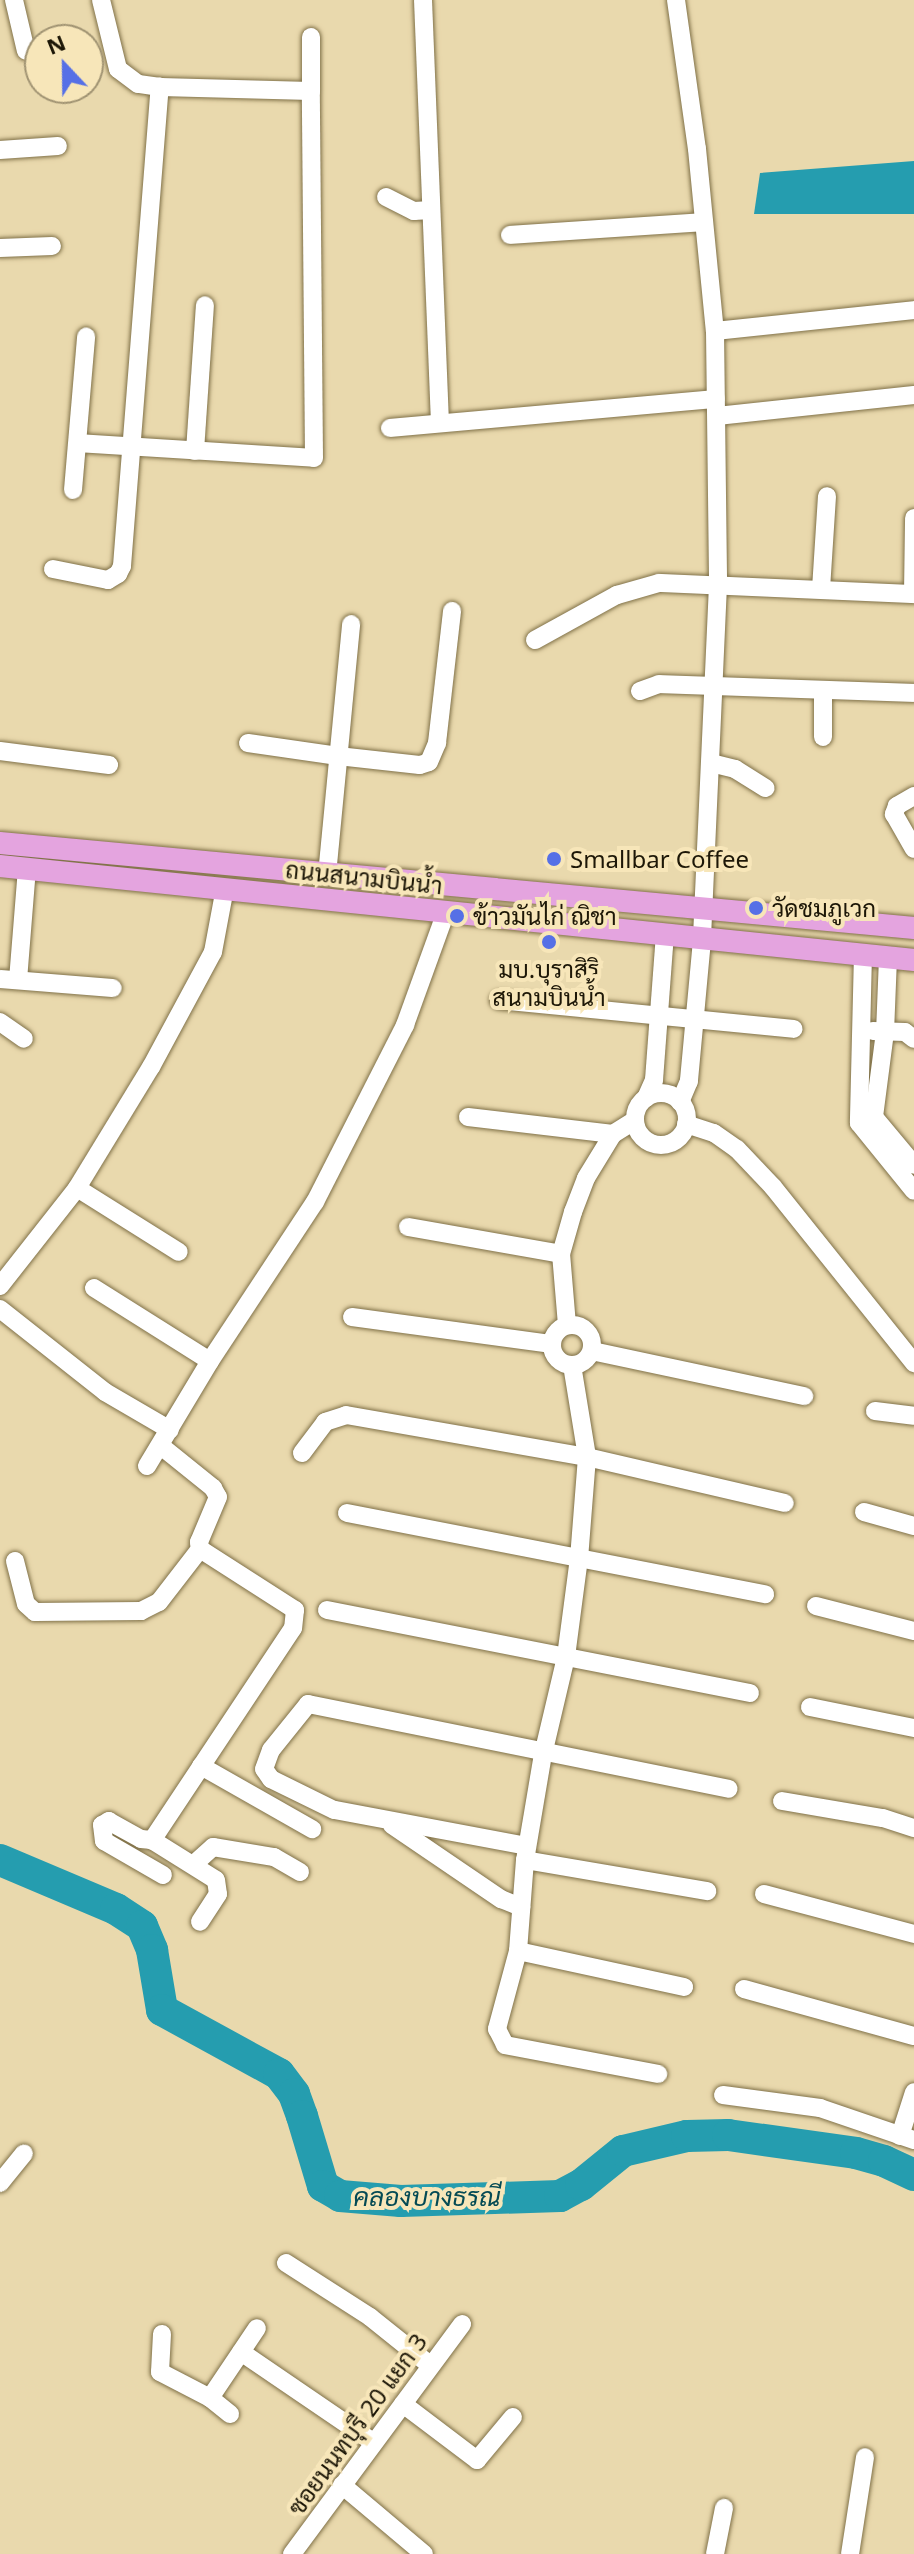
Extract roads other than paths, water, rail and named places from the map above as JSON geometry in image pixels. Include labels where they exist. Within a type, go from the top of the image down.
[{"type":"main road","name":"ถนนสนามบินน้ำ","points":[[0,843],[914,928]]},
{"type":"main road","name":"ถนนสนามบินน้ำ","points":[[0,866],[914,960]]},
{"type":"main road","points":[[838,952],[842,920]]},
{"type":"main road","points":[[888,958],[889,926]]},
{"type":"street","points":[[14,0],[24,42]]},
{"type":"street","points":[[101,0],[118,69],[138,84],[311,91]]},
{"type":"street","points":[[423,0],[440,422]]},
{"type":"street","points":[[665,935],[654,1080],[635,1112],[634,1121],[640,1136],[660,1145],[677,1139],[686,1124],[680,1102],[689,1081],[702,940],[718,585],[715,331],[676,0]]},
{"type":"street","points":[[78,443],[314,458],[311,37]]},
{"type":"street","points":[[53,569],[108,580],[118,574],[122,566],[160,87]]},
{"type":"street","points":[[0,150],[58,146]]},
{"type":"street","points":[[386,197],[414,211],[431,210]]},
{"type":"street","points":[[510,235],[704,222]]},
{"type":"street","points":[[0,248],[52,246]]},
{"type":"street","points":[[195,451],[205,305]]},
{"type":"street","points":[[715,331],[914,310]]},
{"type":"street","points":[[73,490],[86,337]]},
{"type":"street","points":[[390,428],[440,422],[914,395]]},
{"type":"street","points":[[821,589],[827,496]]},
{"type":"street","points":[[535,640],[617,595],[659,583],[913,594],[914,518]]},
{"type":"street","points":[[248,743],[420,765],[435,754],[452,611]]},
{"type":"street","points":[[327,875],[351,624]]},
{"type":"street","points":[[640,691],[659,684],[914,693]]},
{"type":"street","points":[[823,691],[823,737]]},
{"type":"street","points":[[0,751],[109,765]]},
{"type":"street","points":[[711,763],[735,769],[766,788]]},
{"type":"street","points":[[914,796],[897,806],[894,814],[914,849]]},
{"type":"street","points":[[27,869],[9,979],[113,988]]},
{"type":"street","points":[[0,1286],[77,1188],[122,1117],[204,972],[213,952],[225,888]]},
{"type":"street","points":[[147,1466],[210,1361],[315,1202],[405,1025],[446,912]]},
{"type":"street","points":[[863,954],[867,1120],[914,1191]]},
{"type":"street","points":[[867,1120],[885,1032],[888,958]]},
{"type":"street","points":[[499,1000],[794,1029]]},
{"type":"street","points":[[0,1022],[24,1039]]},
{"type":"street","points":[[863,1030],[905,1032],[914,1039]]},
{"type":"street","points":[[646,1098],[664,1094],[680,1102]]},
{"type":"street","points":[[468,1117],[613,1134]]},
{"type":"street","points":[[867,1120],[914,1165]]},
{"type":"street","points":[[567,1325],[561,1254],[586,1178],[613,1134],[634,1121]]},
{"type":"street","points":[[686,1124],[714,1133],[737,1149],[773,1187],[914,1363]]},
{"type":"street","points":[[77,1188],[179,1252]]},
{"type":"street","points":[[408,1227],[561,1254]]},
{"type":"street","points":[[94,1288],[210,1361]]},
{"type":"street","points":[[0,1309],[166,1438],[218,1497],[199,1542],[200,1549],[159,1602],[141,1611],[35,1612],[26,1604],[15,1561]]},
{"type":"street","points":[[352,1317],[552,1344]]},
{"type":"street","points":[[567,1325],[554,1336],[555,1356],[572,1365],[584,1361],[592,1351]]},
{"type":"street","points":[[567,1325],[587,1330],[592,1351]]},
{"type":"street","points":[[592,1351],[804,1396]]},
{"type":"street","points":[[572,1365],[587,1457],[579,1558],[566,1657],[543,1754],[526,1853],[518,1951],[497,2029],[505,2045],[658,2074]]},
{"type":"street","points":[[875,1411],[914,1416]]},
{"type":"street","points":[[302,1453],[325,1422],[346,1415],[587,1457],[785,1503]]},
{"type":"street","points":[[864,1512],[914,1526]]},
{"type":"street","points":[[347,1513],[765,1594]]},
{"type":"street","points":[[152,1840],[293,1628],[295,1610],[200,1549]]},
{"type":"street","points":[[816,1606],[914,1631]]},
{"type":"street","points":[[327,1610],[750,1693]]},
{"type":"street","points":[[707,1891],[334,1810],[271,1779],[264,1769],[271,1750],[308,1704],[728,1789]]},
{"type":"street","points":[[810,1707],[914,1728]]},
{"type":"street","points":[[201,1766],[312,1829]]},
{"type":"street","points":[[782,1801],[883,1818],[914,1828]]},
{"type":"street","points":[[385,1820],[501,1899],[521,1907]]},
{"type":"street","points":[[163,1875],[104,1841],[100,1833],[102,1825],[109,1821],[141,1839],[152,1840],[216,1880],[219,1888],[200,1922]]},
{"type":"street","points":[[193,1865],[213,1847],[274,1857],[300,1872]]},
{"type":"street","points":[[764,1894],[914,1934]]},
{"type":"street","points":[[518,1951],[684,1987]]},
{"type":"street","points":[[744,1989],[914,2036]]},
{"type":"street","points":[[723,2095],[820,2108],[907,2138],[914,2092]]},
{"type":"street","points":[[0,2183],[24,2153]]},
{"type":"street","points":[[286,2263],[370,2317],[430,2365]]},
{"type":"street","name":"ซอยนนทบุรี 20 แยก 3","points":[[292,2554],[462,2324]]},
{"type":"street","points":[[210,2398],[257,2328]]},
{"type":"street","points":[[162,2334],[160,2372],[210,2398],[230,2414]]},
{"type":"street","points":[[241,2352],[373,2442]]},
{"type":"street","points":[[403,2404],[477,2460],[513,2417]]},
{"type":"street","points":[[850,2554],[865,2457]]},
{"type":"street","points":[[342,2485],[424,2554]]},
{"type":"street","points":[[715,2554],[724,2508]]},
{"type":"water","points":[[914,161],[914,214],[754,214],[760,173]]},
{"type":"waterway","name":"คลองบางธรณี","points":[[0,1860],[116,1909],[142,1926],[152,1950],[162,2010],[279,2074],[294,2094],[323,2186],[340,2196],[401,2201],[560,2196],[581,2185],[623,2151],[687,2136],[728,2135],[856,2153],[884,2161],[914,2175]]},
{"type":"place","name":"Smallbar Coffee","points":[[554,859]]},
{"type":"place","name":"วัดชมภูเวก","points":[[756,908]]},
{"type":"place","name":"ข้าวมันไก่ ณิชา","points":[[457,916]]},
{"type":"place","name":"มบ.บุราสิริ สนามบินน้ำ","points":[[549,942]]}]
